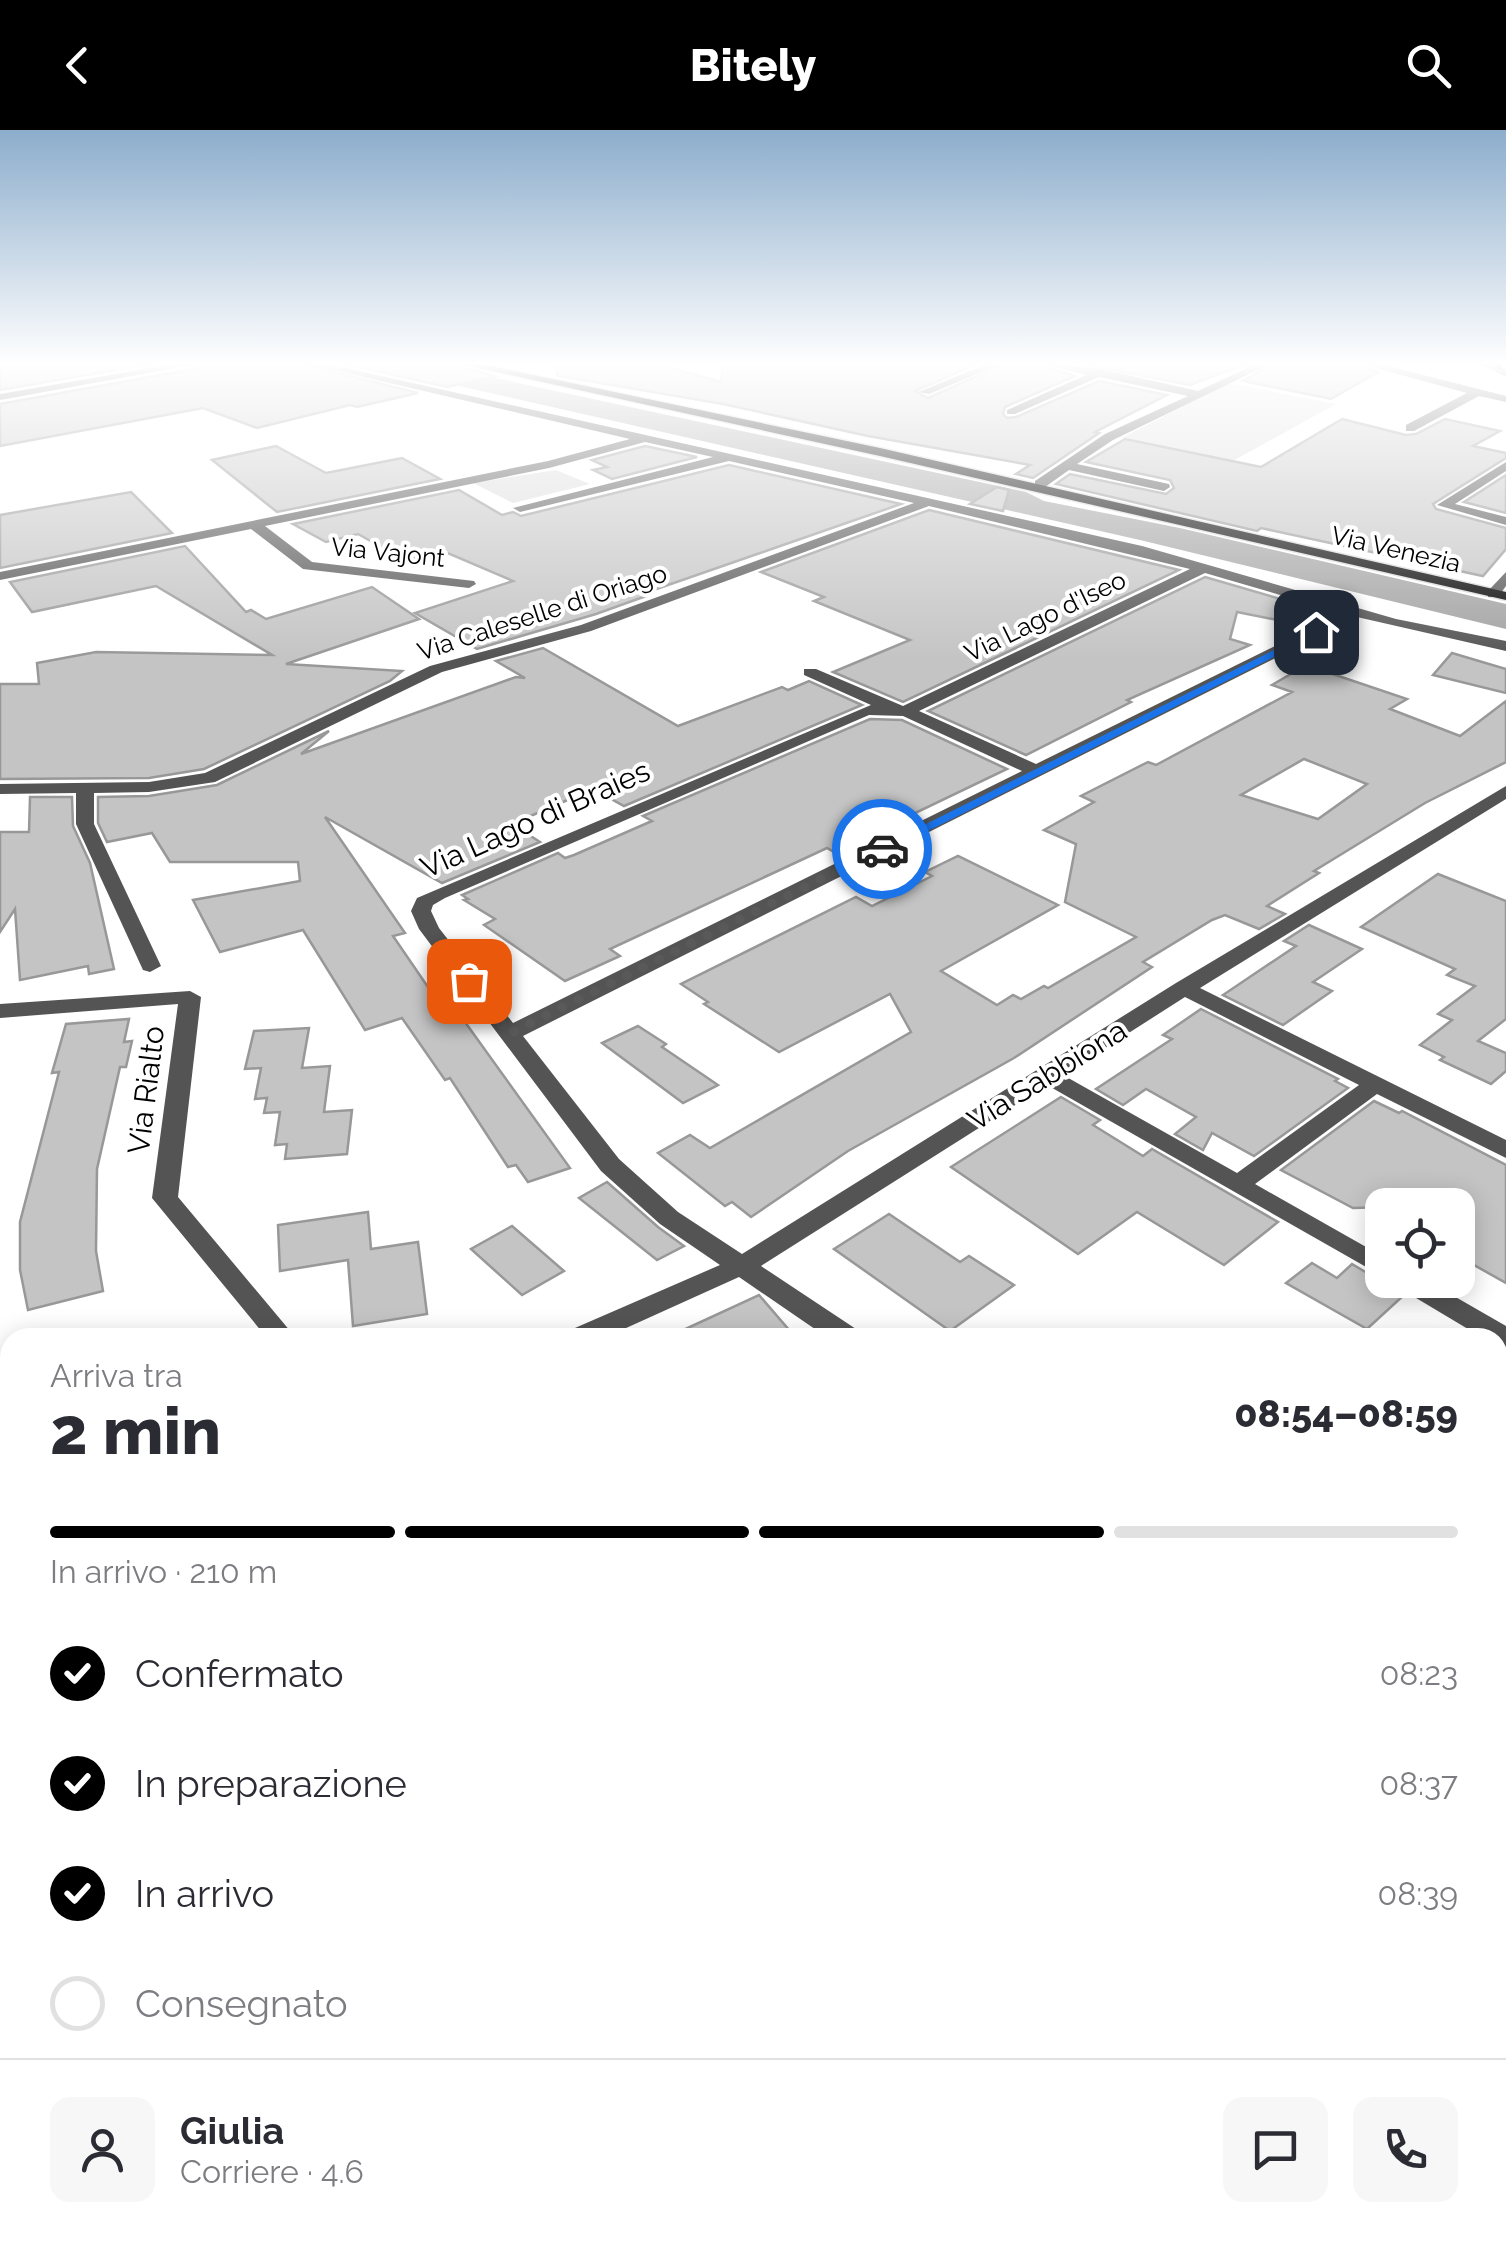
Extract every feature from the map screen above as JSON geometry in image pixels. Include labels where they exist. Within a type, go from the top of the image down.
[{"type":"main road","name":"Via Venezia","points":[[919,461],[1499,595]]},
{"type":"street","points":[[0,576],[560,461]]},
{"type":"street","points":[[520,508],[712,461]]},
{"type":"street","points":[[750,461],[1205,567],[1356,612],[1506,646]]},
{"type":"street","points":[[1040,484],[1073,461]]},
{"type":"street","points":[[550,464],[567,472]]},
{"type":"street","points":[[1069,464],[1164,487],[1135,506]]},
{"type":"street","points":[[1506,466],[1444,505],[1506,521]]},
{"type":"street","points":[[584,480],[601,487]]},
{"type":"street","name":"Via Caleselle di Oriago","points":[[0,789],[149,788],[208,778],[436,669],[586,628],[928,502]]},
{"type":"street","name":"Via Vajont","points":[[256,526],[308,566],[469,584]]},
{"type":"street","name":"Via Lago d'Iseo","points":[[898,710],[1205,567]]},
{"type":"street","points":[[1499,595],[1506,576]]},
{"type":"street","points":[[509,1034],[1356,612]]},
{"type":"street","points":[[810,672],[1038,772]]},
{"type":"street","name":"Via Lago di Braies","points":[[834,1328],[669,1218],[610,1164],[429,928],[420,911],[424,902],[867,710],[898,710]]},
{"type":"street","points":[[85,789],[85,824],[150,966]]},
{"type":"street","name":"Via Sabbiona","points":[[601,1328],[742,1266],[1506,790]]},
{"type":"street","points":[[1184,988],[1506,1150]]},
{"type":"street","name":"Via Rialto","points":[[0,1011],[190,997],[165,1198],[275,1328]]},
{"type":"street","points":[[1047,1075],[1365,1257]]},
{"type":"street","points":[[1238,1184],[1376,1084]]},
{"type":"street","points":[[1436,1298],[1489,1328]]},
{"type":"shaded area","points":[[792,461],[883,461],[1506,604],[1506,629]]},
{"type":"shaded area","points":[[556,470],[590,484],[513,503],[473,483]]},
{"type":"building","points":[[214,461],[304,461],[326,473],[385,461],[408,461],[440,479],[277,512]]},
{"type":"building","points":[[595,461],[680,461],[612,479],[593,470],[607,467]]},
{"type":"building","points":[[1010,461],[1057,461],[1033,478],[1016,474],[1030,465]]},
{"type":"building","points":[[1087,461],[1234,461],[1261,467],[1271,461],[1501,461],[1433,504],[1436,509],[1506,528],[1506,549],[1483,576],[1261,528],[1257,531],[1056,484],[1070,474],[1166,494],[1174,488],[1170,480]]},
{"type":"building","points":[[729,465],[901,504],[645,593],[649,595],[596,614],[477,649],[415,613],[513,581],[443,551],[406,561],[358,534],[326,542],[293,524],[459,490],[502,515],[513,512],[521,516]]},
{"type":"building","points":[[1506,475],[1506,513],[1464,502]]},
{"type":"building","points":[[997,487],[1009,490],[1003,511],[970,504]]},
{"type":"building","points":[[131,492],[172,533],[0,568],[0,515]]},
{"type":"building","points":[[929,510],[1179,570],[903,702],[833,672],[910,640],[814,601],[824,597],[761,572]]},
{"type":"building","points":[[185,546],[246,612],[251,610],[266,619],[372,587],[419,619],[286,664],[402,671],[390,681],[204,769],[149,778],[0,779],[0,684],[39,684],[37,663],[96,652],[272,655],[156,586],[32,612],[10,582]]},
{"type":"building","points":[[1205,577],[1332,614],[1307,626],[1237,612],[1230,639],[1250,645],[1127,700],[1131,702],[1026,755],[928,711]]},
{"type":"building","points":[[543,648],[678,726],[782,687],[788,690],[809,681],[862,705],[624,806],[593,789],[512,824],[540,842],[442,883],[325,817],[405,933],[393,936],[432,993],[442,990],[570,1168],[528,1182],[516,1165],[508,1167],[450,1078],[445,1080],[402,1018],[365,1030],[303,930],[220,952],[193,900],[300,881],[298,862],[170,862],[152,833],[107,842],[98,823],[98,797],[149,796],[217,785],[329,731],[301,754],[516,677],[525,678],[496,661]]},
{"type":"building","points":[[1452,653],[1506,669],[1506,693],[1433,675]]},
{"type":"building","points":[[1306,665],[1407,699],[1390,709],[1460,736],[1506,701],[1506,762],[1425,803],[1314,871],[1319,873],[1267,906],[1285,914],[1259,929],[1225,915],[1212,920],[1143,962],[1152,967],[1014,1058],[848,1151],[751,1217],[732,1202],[725,1206],[658,1153],[690,1135],[710,1148],[911,1032],[890,994],[779,1052],[704,1004],[708,1002],[681,984],[856,897],[872,906],[932,876],[925,872],[958,856],[1058,905],[941,971],[997,1005],[1013,995],[1021,999],[1044,986],[1048,988],[1136,937],[1065,902],[1076,844],[1044,830],[1094,802],[1081,796],[1148,762],[1156,765],[1292,692],[1272,685]],"holes":[[[1304,759],[1367,784],[1318,819],[1241,795]]]},
{"type":"building","points":[[870,719],[902,720],[1007,769],[834,852],[827,848],[610,949],[620,956],[565,981],[484,925],[495,919],[464,900],[468,899],[462,895],[558,853],[565,858],[574,855],[652,821],[643,816]]},
{"type":"building","points":[[30,797],[72,797],[73,826],[90,863],[114,969],[89,974],[88,966],[20,980],[15,909],[0,932],[0,832],[29,832]]},
{"type":"building","points":[[1438,874],[1506,901],[1506,1019],[1478,1041],[1506,1053],[1506,1071],[1491,1084],[1440,1060],[1444,1057],[1420,1045],[1452,1020],[1438,1014],[1475,986],[1447,975],[1455,969],[1361,927]]},
{"type":"building","points":[[1309,925],[1362,949],[1313,982],[1332,991],[1283,1025],[1223,995],[1296,946],[1284,941]]},
{"type":"building","points":[[1201,1009],[1338,1079],[1335,1081],[1348,1088],[1254,1156],[1212,1133],[1203,1150],[1175,1134],[1196,1117],[1146,1089],[1123,1105],[1096,1089],[1172,1039],[1163,1035]]},
{"type":"building","points":[[129,1019],[124,1042],[132,1041],[126,1067],[120,1067],[97,1169],[96,1251],[103,1291],[28,1310],[20,1270],[20,1222],[59,1072],[52,1073],[66,1024]]},
{"type":"building","points":[[638,1026],[718,1085],[683,1103],[602,1043]]},
{"type":"building","points":[[309,1028],[302,1068],[330,1066],[324,1112],[352,1110],[347,1154],[285,1159],[287,1144],[275,1145],[280,1112],[264,1113],[267,1098],[255,1099],[261,1068],[245,1069],[254,1031]]},
{"type":"building","points":[[1061,1097],[1100,1120],[1093,1125],[1143,1156],[1152,1149],[1278,1222],[1224,1265],[1137,1212],[1078,1254],[951,1167]]},
{"type":"building","points":[[1374,1101],[1402,1111],[1506,1165],[1506,1283],[1475,1266],[1475,1188],[1365,1188],[1365,1208],[1353,1208],[1281,1170]]},
{"type":"building","points":[[607,1182],[684,1246],[657,1260],[579,1198]]},
{"type":"building","points":[[368,1212],[371,1249],[418,1242],[427,1314],[353,1326],[348,1260],[280,1271],[278,1225]]},
{"type":"building","points":[[889,1214],[960,1262],[969,1256],[1014,1285],[954,1328],[946,1328],[834,1249]]},
{"type":"building","points":[[512,1226],[564,1271],[522,1295],[471,1249]]},
{"type":"building","points":[[1312,1263],[1337,1278],[1352,1264],[1365,1272],[1365,1298],[1401,1298],[1365,1328],[1286,1283]]},
{"type":"building","points":[[759,1295],[787,1328],[688,1328]]},
{"type":"way so far","points":[[469,981],[509,1034],[882,849]]},
{"type":"route","points":[[882,849],[1316,632]]}]
